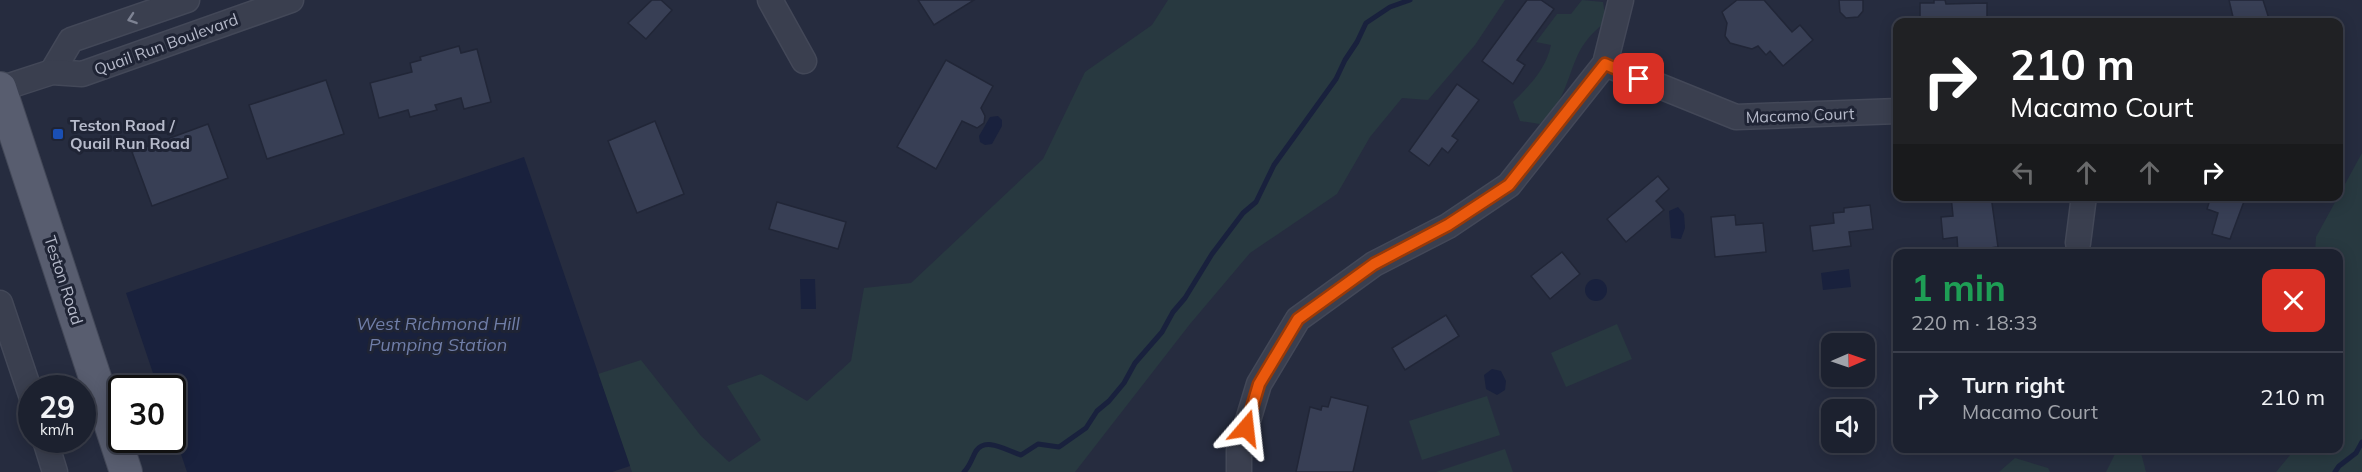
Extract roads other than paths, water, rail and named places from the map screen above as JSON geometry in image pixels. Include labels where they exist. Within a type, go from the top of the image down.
[{"type":"main road","name":"Teston Road","points":[[0,89],[126,472]]},
{"type":"street","name":"Quail Run Boulevard","points":[[52,72],[70,40],[187,0]]},
{"type":"street","points":[[770,0],[804,61]]},
{"type":"street","points":[[1239,472],[1239,450],[1259,384],[1298,319],[1374,264],[1448,225],[1509,185],[1605,64],[1621,0]]},
{"type":"street","name":"Quail Run Boulevard","points":[[0,89],[52,72],[82,74],[282,1]]},
{"type":"street","name":"Macamo Court","points":[[1605,64],[1736,117],[1893,111]]},
{"type":"street","points":[[2078,243],[2083,201]]},
{"type":"street","points":[[0,303],[24,375]]},
{"type":"street","points":[[49,453],[55,472]]},
{"type":"water","points":[[998,116],[1002,120],[1002,126],[992,144],[985,145],[980,142],[979,136],[990,117]]},
{"type":"water","name":"West Richmond Hill Pumping Station","points":[[524,157],[630,466],[612,472],[187,472],[181,453],[186,453],[186,375],[154,375],[126,293]]},
{"type":"water","points":[[1678,207],[1684,214],[1685,228],[1681,239],[1671,238],[1669,211]]},
{"type":"water","points":[[1849,269],[1851,287],[1823,290],[1821,273]]},
{"type":"water","points":[[800,279],[815,279],[816,309],[801,309]]},
{"type":"water","points":[[1596,279],[1604,282],[1607,290],[1604,298],[1596,301],[1588,298],[1585,290],[1588,282]]},
{"type":"water","points":[[1492,369],[1501,371],[1506,381],[1505,390],[1497,395],[1486,389],[1484,375]]},
{"type":"waterway","points":[[964,472],[976,451],[985,445],[997,446],[1021,455],[1038,444],[1059,447],[1086,428],[1097,411],[1124,383],[1135,363],[1162,332],[1212,254],[1243,213],[1256,202],[1274,165],[1336,79],[1366,23],[1390,7],[1410,0]]},
{"type":"waterway","points":[[2335,472],[2356,453],[2362,442]]},
{"type":"place","name":"Teston Raod / Quail Run Road","points":[[58,134]]}]
